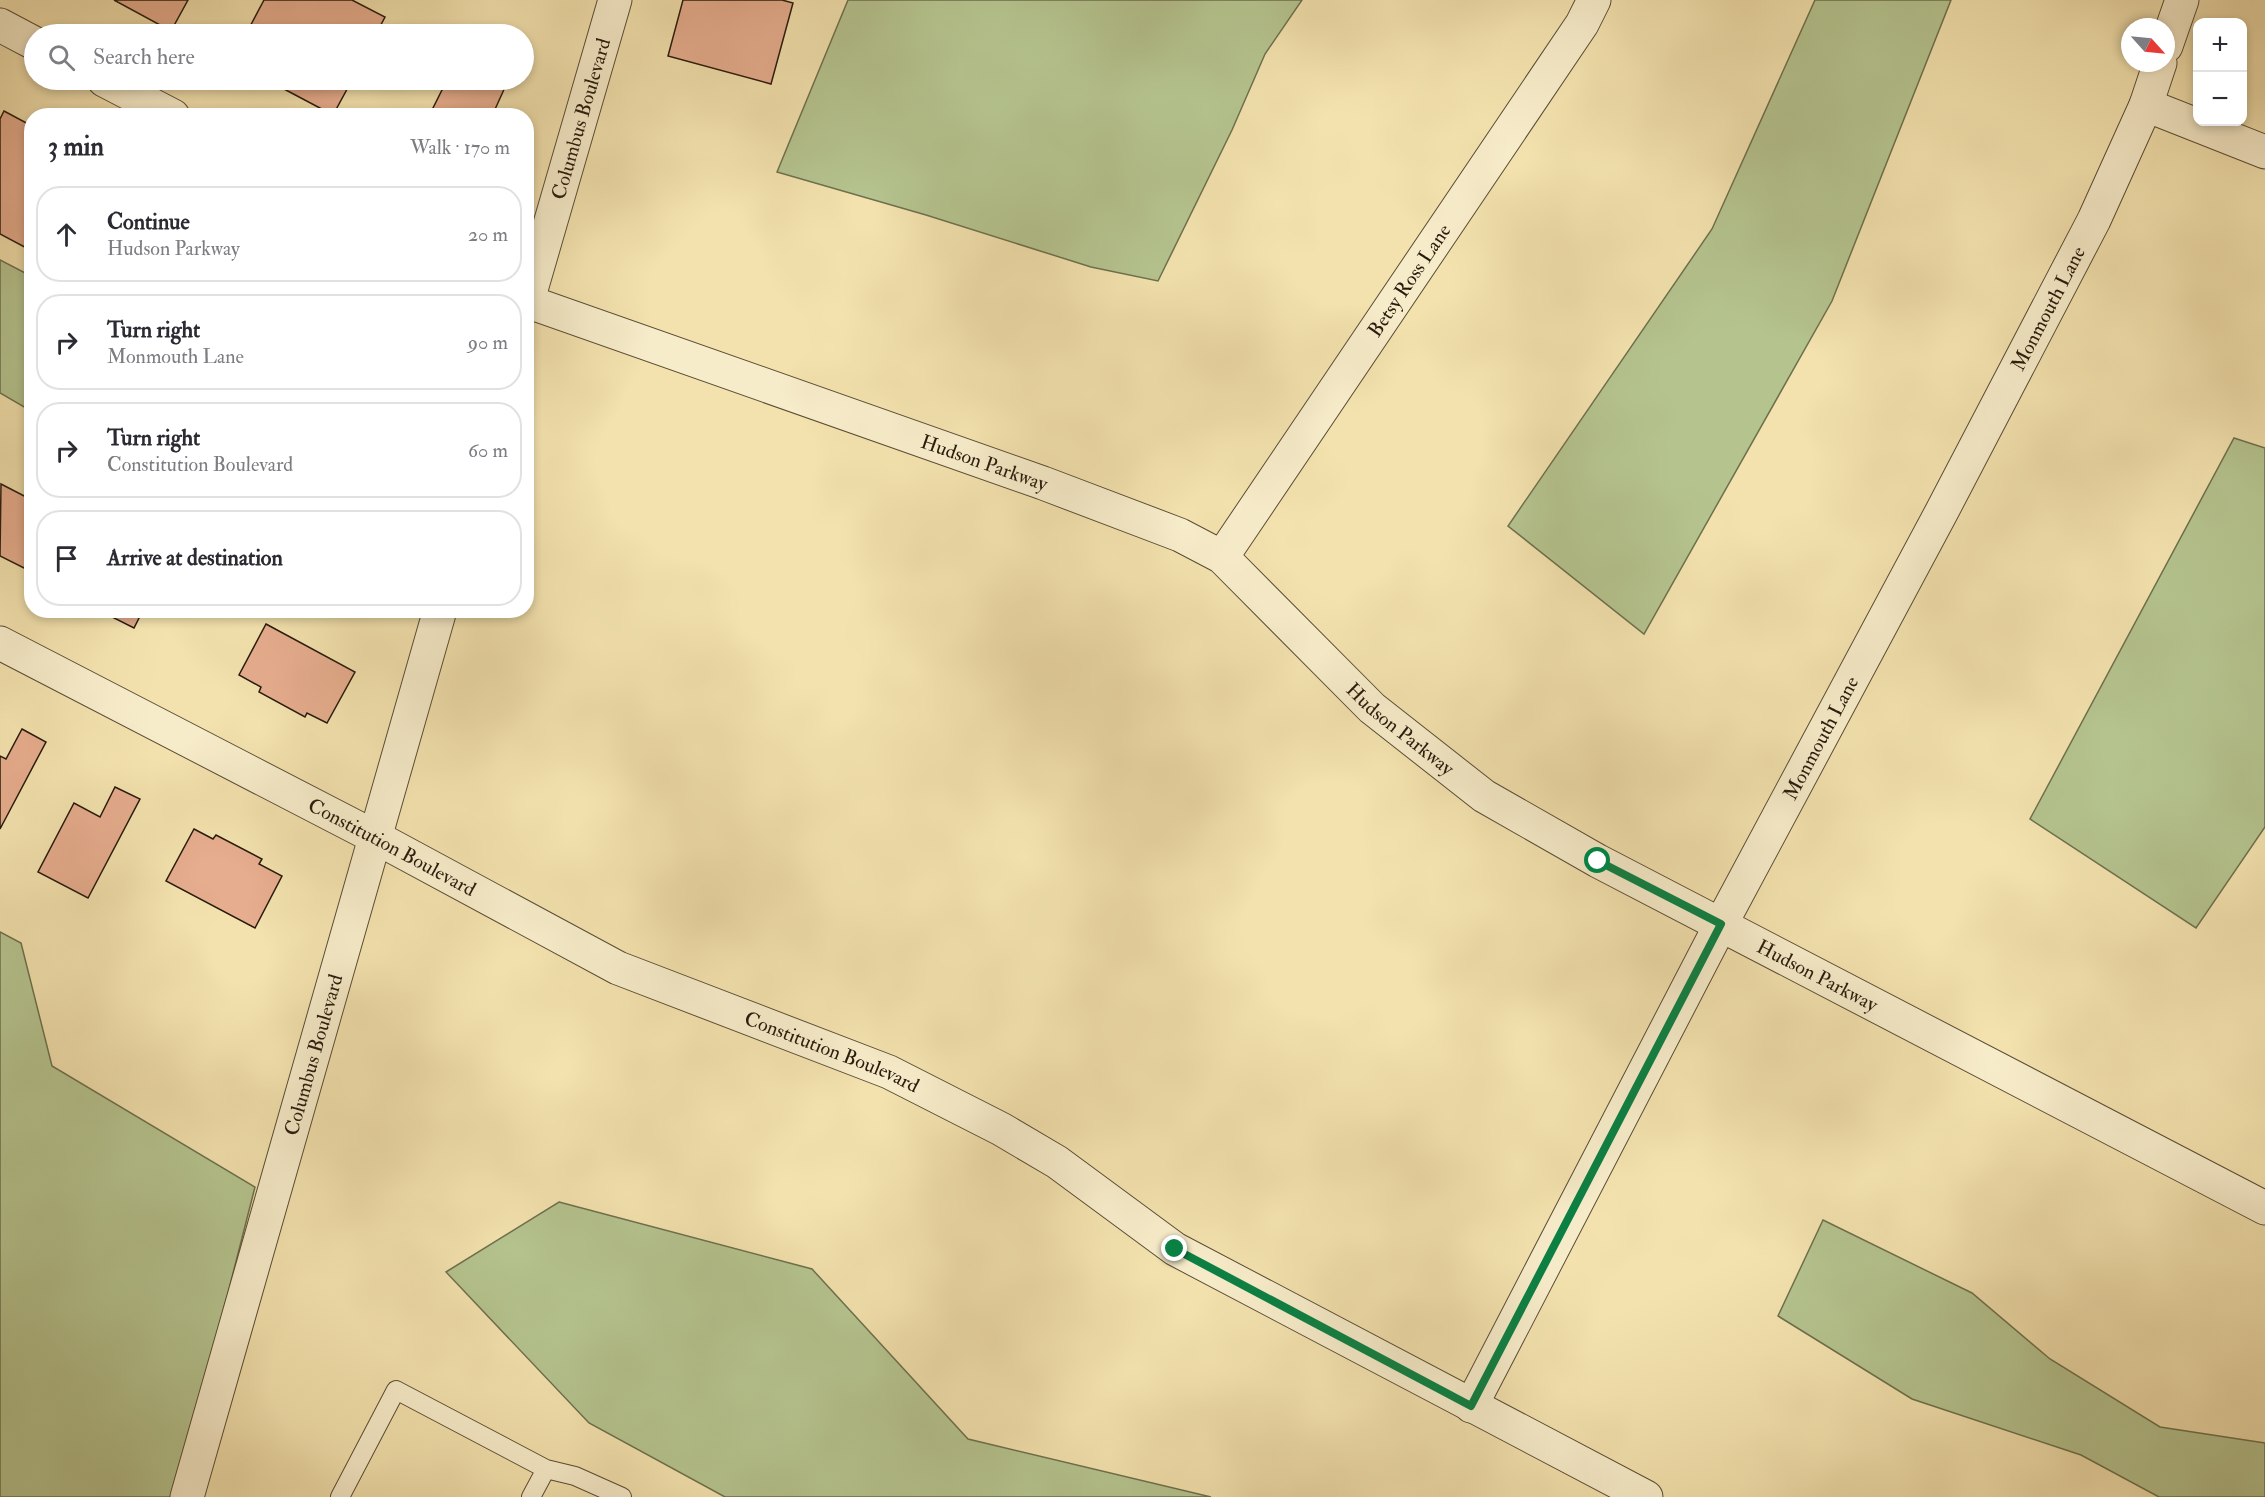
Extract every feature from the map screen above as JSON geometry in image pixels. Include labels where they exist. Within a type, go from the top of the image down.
[{"type":"street","name":"Columbus Boulevard","points":[[534,279],[615,0]]},
{"type":"street","name":"Betsy Ross Lane","points":[[1222,557],[1575,34],[1594,0]]},
{"type":"street","points":[[2175,20],[2182,0]]},
{"type":"street","points":[[0,25],[24,38]]},
{"type":"street","name":"Monmouth Lane","points":[[1471,1406],[1721,924],[1941,513],[2094,220],[2146,105],[2157,72]]},
{"type":"street","points":[[123,90],[158,108]]},
{"type":"street","points":[[2146,105],[2265,152]]},
{"type":"street","name":"Hudson Parkway","points":[[534,305],[1043,483],[1180,535],[1222,557],[1372,708],[1484,796],[1598,861],[2265,1208]]},
{"type":"street","name":"Columbus Boulevard","points":[[187,1497],[438,618]]},
{"type":"street","name":"Constitution Boulevard","points":[[0,643],[375,837],[618,968],[889,1072],[1001,1129],[1058,1162],[1175,1249],[1646,1497]]},
{"type":"lane","points":[[340,1497],[396,1390],[546,1469],[575,1476],[622,1497]]},
{"type":"lane","points":[[531,1497],[546,1469]]},
{"type":"green space","points":[[848,0],[1302,0],[1265,54],[1232,130],[1158,281],[1091,267],[926,215],[777,172]]},
{"type":"green space","points":[[1815,0],[1951,0],[1832,301],[1644,634],[1508,526],[1712,229]]},
{"type":"green space","points":[[0,260],[24,272],[24,407],[0,393]]},
{"type":"green space","points":[[2234,438],[2265,448],[2265,827],[2196,928],[2030,819]]},
{"type":"green space","points":[[0,932],[21,943],[52,1066],[255,1187],[176,1497],[0,1497]]},
{"type":"green space","points":[[559,1202],[812,1269],[968,1439],[1211,1497],[725,1497],[589,1423],[446,1272]]},
{"type":"green space","points":[[1823,1220],[1972,1293],[2050,1359],[2160,1427],[2265,1443],[2265,1497],[2159,1497],[2081,1455],[1912,1399],[1778,1316]]},
{"type":"building","points":[[114,0],[188,0],[175,24],[158,24]]},
{"type":"building","points":[[264,0],[352,0],[385,17],[381,24],[251,24]]},
{"type":"building","points":[[683,0],[782,0],[793,3],[771,84],[668,56]]},
{"type":"building","points":[[286,90],[347,90],[337,108],[320,108]]},
{"type":"building","points":[[442,90],[504,90],[496,108],[433,108]]},
{"type":"building","points":[[4,111],[24,122],[24,247],[0,234],[0,119]]},
{"type":"building","points":[[1,484],[24,496],[24,568],[0,556]]},
{"type":"building","points":[[114,618],[139,618],[134,628]]},
{"type":"building","points":[[266,624],[355,672],[327,723],[307,713],[305,717],[259,692],[261,687],[239,675]]},
{"type":"building","points":[[22,729],[46,742],[0,829],[0,756],[6,759]]},
{"type":"building","points":[[115,787],[140,799],[88,898],[38,872],[74,803],[100,817]]},
{"type":"building","points":[[194,829],[213,839],[216,835],[262,859],[259,864],[282,876],[255,928],[166,881]]},
{"type":"route","points":[[1175,1249],[1471,1406],[1721,924],[1598,861]]}]
